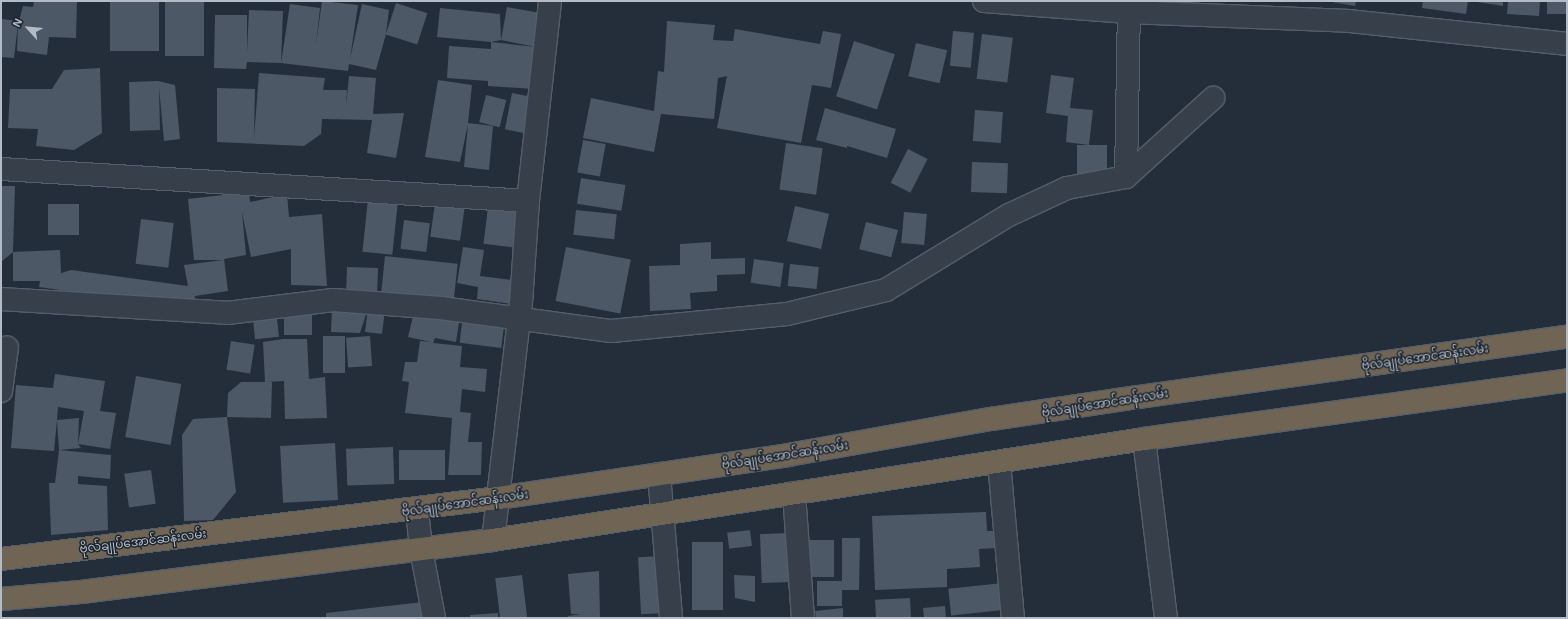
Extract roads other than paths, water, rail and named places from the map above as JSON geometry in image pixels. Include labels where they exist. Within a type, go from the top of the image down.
[{"type":"highway","name":"ဗိုလ်ချုပ်အောင်ဆန်းလမ်း","points":[[1,559],[417,510],[659,474],[1138,397],[1567,337]]},
{"type":"highway","points":[[1,598],[81,592],[493,540],[1144,439],[1567,380]]},
{"type":"street","points":[[493,540],[525,267],[528,201],[550,1]]},
{"type":"street","points":[[984,1],[1129,6],[1349,21],[1567,44]]},
{"type":"street","points":[[1126,177],[1129,6]]},
{"type":"street","points":[[1,299],[227,313],[333,300],[412,305],[611,331],[787,314],[886,290],[1009,216],[1067,188],[1126,177],[1213,98]]},
{"type":"street","points":[[1,169],[528,201]]},
{"type":"street","points":[[1,391],[7,347]]},
{"type":"street","points":[[1144,439],[1166,618]]},
{"type":"street","points":[[999,462],[1013,618]]},
{"type":"street","points":[[659,474],[671,618]]},
{"type":"street","points":[[794,494],[803,618]]},
{"type":"street","points":[[417,510],[421,549],[434,618]]}]
